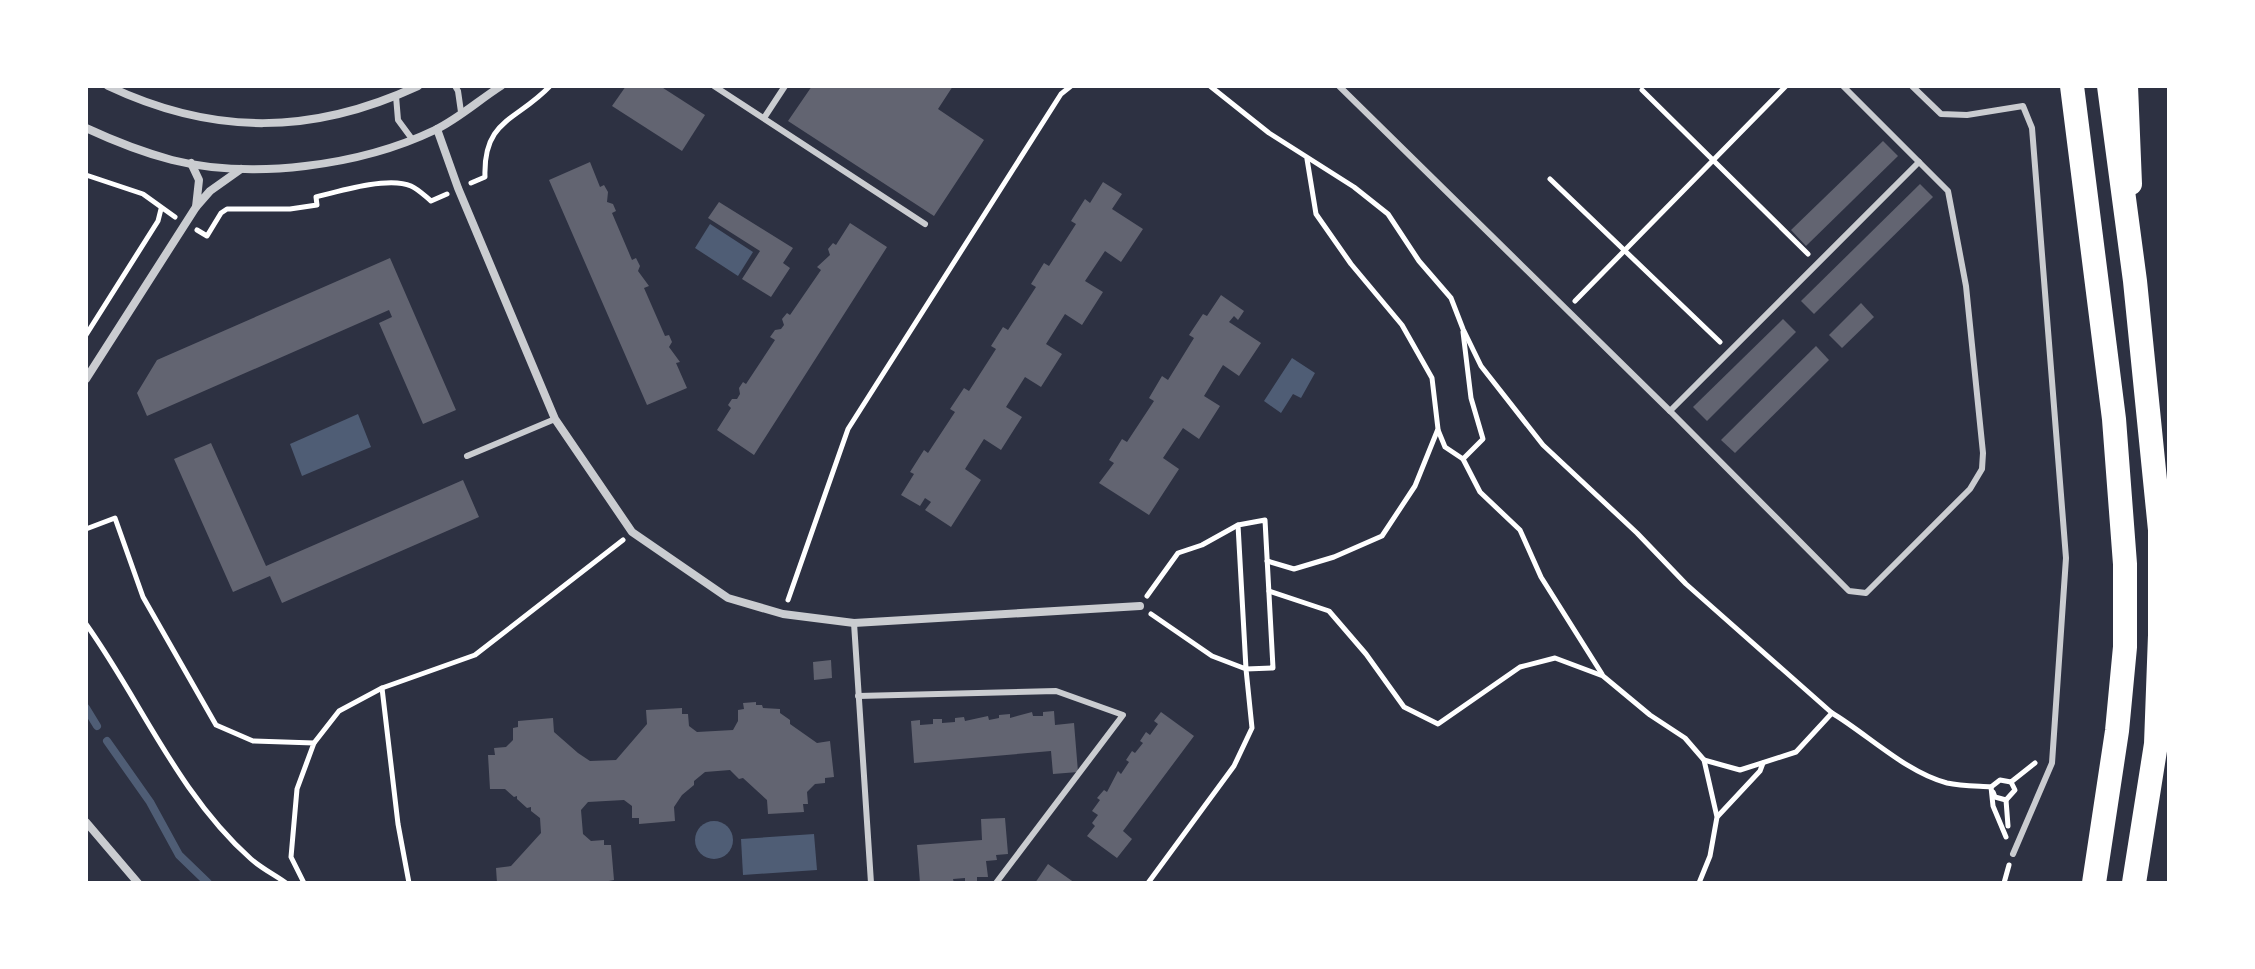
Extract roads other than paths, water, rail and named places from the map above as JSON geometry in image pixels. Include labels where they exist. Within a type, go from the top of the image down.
[{"type":"highway","points":[[2064,86],[2084,176]]},
{"type":"highway","points":[[2072,86],[2114,419],[2125,564],[2125,647],[2119,717],[2094,883]]},
{"type":"highway","points":[[2109,86],[2135,281],[2160,530],[2156,744],[2134,883]]},
{"type":"highway","points":[[2127,86],[2135,281]]},
{"type":"street","points":[[108,86],[168,110],[232,124],[297,122],[325,117],[396,96],[418,86]]},
{"type":"street","points":[[86,128],[143,152],[191,163],[241,169],[309,165],[366,154],[437,129],[501,86]]},
{"type":"street","points":[[437,129],[458,188],[555,419],[632,532],[728,598],[783,614],[854,623],[1140,606]]},
{"type":"street","points":[[191,163],[199,180],[196,207]]},
{"type":"street","points":[[86,379],[196,207],[210,191],[241,169]]},
{"type":"street","points":[[86,822],[138,883]]},
{"type":"lane","points":[[455,86],[461,112]]},
{"type":"lane","points":[[714,86],[925,224]]},
{"type":"lane","points":[[764,118],[785,86]]},
{"type":"lane","points":[[1339,86],[1849,591],[1866,593],[1970,489],[1982,469],[1983,453],[1966,286],[1948,191],[1843,86]]},
{"type":"lane","points":[[1912,86],[1941,114],[1967,115],[2023,106],[2032,128],[2066,558],[2052,763],[2013,854]]},
{"type":"lane","points":[[396,96],[398,120],[412,139]]},
{"type":"lane","points":[[1670,411],[1919,162]]},
{"type":"lane","points":[[467,456],[555,419]]},
{"type":"lane","points":[[854,623],[871,883]]},
{"type":"lane","points":[[858,696],[1056,691],[1123,715],[996,883]]},
{"type":"water","points":[[710,224],[753,252],[738,276],[695,248]]},
{"type":"water","points":[[1292,358],[1315,373],[1301,398],[1293,394],[1281,413],[1264,401]]},
{"type":"water","points":[[358,414],[371,447],[302,476],[290,444]]},
{"type":"water","points":[[714,821],[727,827],[733,840],[727,853],[714,859],[701,853],[695,840],[701,827]]},
{"type":"water","points":[[814,834],[817,870],[743,875],[741,839]]},
{"type":"waterway","points":[[86,708],[97,726]]},
{"type":"waterway","points":[[107,741],[150,802],[179,855],[208,883]]}]
